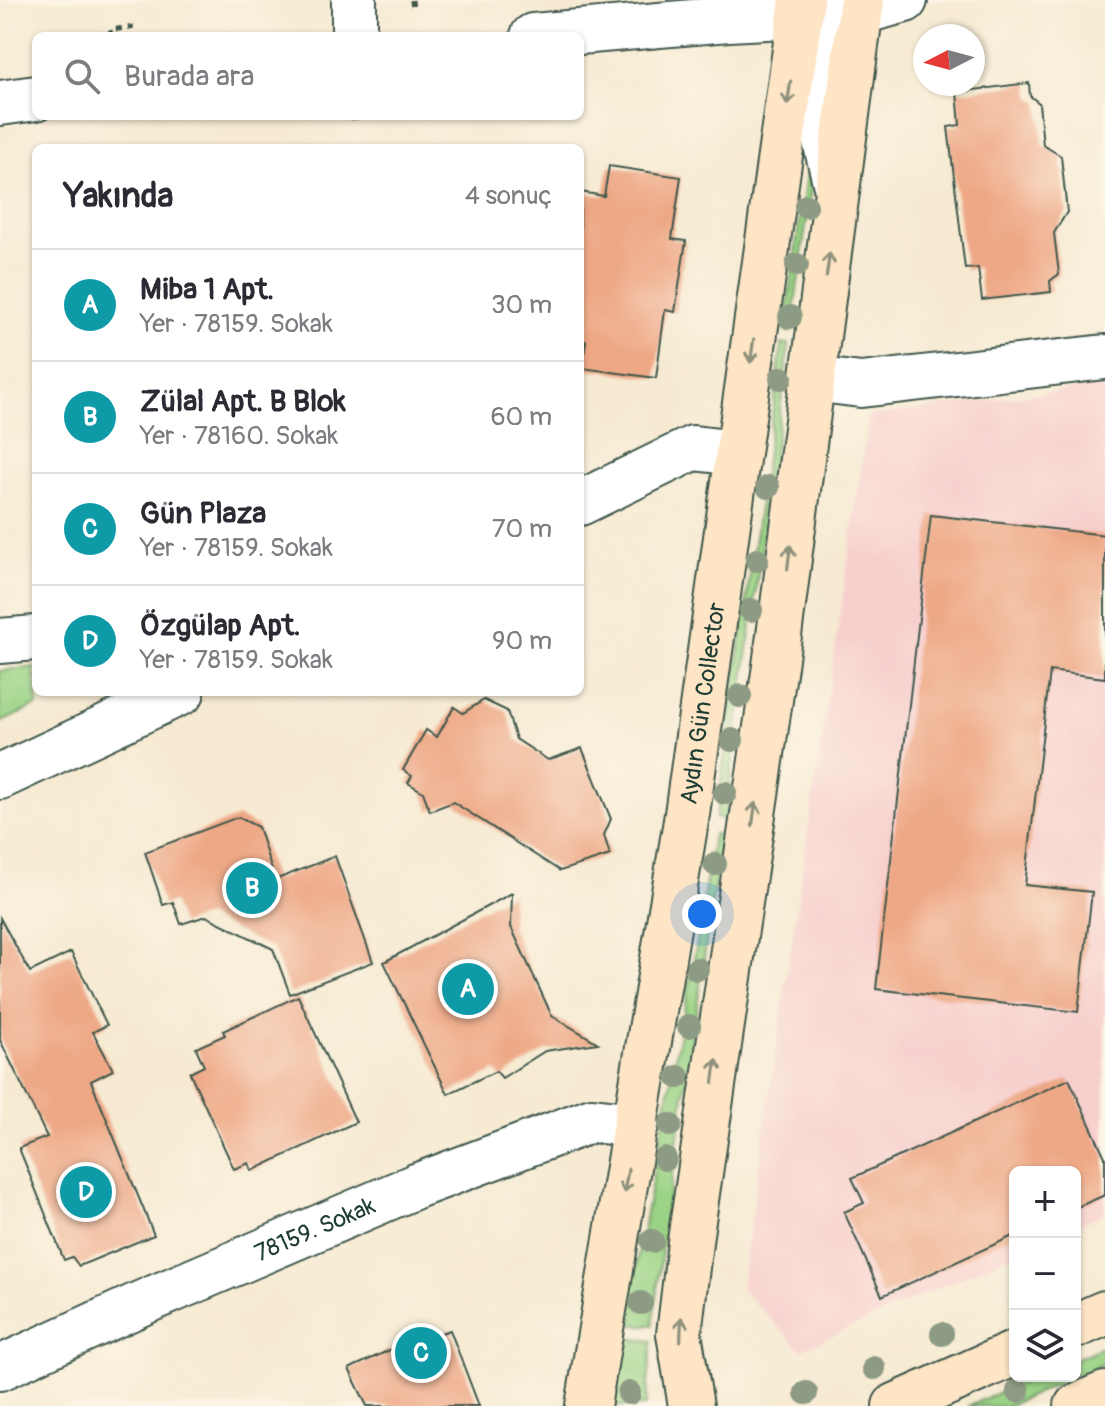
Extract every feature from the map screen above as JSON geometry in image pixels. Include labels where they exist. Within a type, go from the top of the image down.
[{"type":"main road","points":[[691,1406],[679,1334],[691,1234],[770,696],[838,193],[831,7]]},
{"type":"main road","name":"Aydın Gün Collector","points":[[588,1406],[681,850],[737,453],[831,7]]},
{"type":"main road","points":[[1081,1323],[1105,1313]]},
{"type":"main road","points":[[895,1406],[1009,1356]]},
{"type":"main road","points":[[1077,1406],[1105,1394]]},
{"type":"street","points":[[354,0],[354,32]]},
{"type":"street","points":[[579,32],[905,0]]},
{"type":"street","points":[[0,103],[32,99]]},
{"type":"street","points":[[812,379],[861,385],[1105,357]]},
{"type":"street","points":[[584,501],[693,448],[737,453]]},
{"type":"street","points":[[0,641],[32,638]]},
{"type":"street","points":[[0,777],[173,696]]},
{"type":"street","name":"78159. Sokak","points":[[0,1368],[142,1303],[416,1186],[592,1120],[636,1125]]},
{"type":"path","points":[[412,0],[413,11]]},
{"type":"path","points":[[110,32],[135,27]]},
{"type":"shaded area","points":[[1105,385],[1105,1213],[1081,1223],[1081,1166],[1009,1166],[1009,1256],[801,1350],[741,1289],[869,416]]},
{"type":"green space","points":[[812,133],[819,133],[791,332],[784,331]]},
{"type":"green space","points":[[782,344],[789,344],[725,819],[716,818]]},
{"type":"green space","points":[[32,667],[32,696],[37,696],[38,705],[0,723],[0,671]]},
{"type":"green space","points":[[713,834],[722,835],[653,1325],[625,1325],[697,942]]},
{"type":"green space","points":[[622,1338],[652,1341],[646,1406],[609,1406]]},
{"type":"green space","points":[[1105,1346],[1105,1363],[1081,1374],[1081,1356]]},
{"type":"green space","points":[[1023,1382],[1062,1382],[1007,1406],[968,1406]]},
{"type":"building","points":[[1029,83],[1030,96],[1039,103],[1043,145],[1061,156],[1067,212],[1054,233],[1059,274],[1050,281],[1051,292],[982,300],[978,268],[965,269],[948,127],[960,125],[957,96],[985,96],[985,88]]},
{"type":"building","points":[[609,166],[681,177],[672,239],[686,241],[675,312],[665,310],[656,378],[584,368],[584,193],[604,196]]},
{"type":"building","points":[[931,515],[1105,535],[1105,678],[1050,671],[1025,885],[1092,892],[1078,1012],[876,989]]},
{"type":"building","points":[[484,700],[507,711],[516,739],[548,760],[582,748],[611,819],[604,835],[610,855],[560,871],[453,802],[430,811],[423,792],[408,783],[412,776],[403,770],[426,730],[437,737],[454,707],[463,713]]},
{"type":"building","points":[[238,817],[258,827],[275,880],[335,856],[373,962],[290,994],[273,949],[206,916],[181,924],[173,902],[163,905],[145,852]]},
{"type":"building","points":[[512,893],[511,927],[552,1016],[598,1043],[545,1051],[502,1078],[496,1071],[448,1094],[384,962]]},
{"type":"building","points":[[0,918],[30,972],[71,952],[107,1025],[93,1032],[113,1070],[91,1081],[154,1235],[79,1266],[72,1257],[64,1260],[19,1148],[47,1137],[0,1040]]},
{"type":"building","points":[[298,996],[356,1122],[252,1171],[249,1163],[234,1169],[190,1073],[204,1066],[196,1048],[225,1035],[223,1031]]},
{"type":"building","points":[[1069,1079],[1105,1157],[1105,1195],[1081,1205],[1081,1166],[1009,1166],[1009,1238],[882,1296],[844,1212],[864,1203],[852,1178]]},
{"type":"building","points":[[450,1330],[479,1406],[367,1406],[349,1369],[428,1332],[432,1336]]},
{"type":"place","name":"Zülal Apt. B Blok","points":[[252,888]]},
{"type":"place","name":"Miba 1 Apt.","points":[[468,989]]},
{"type":"place","name":"Özgülap Apt.","points":[[86,1192]]},
{"type":"place","name":"Gün Plaza","points":[[421,1353]]}]
